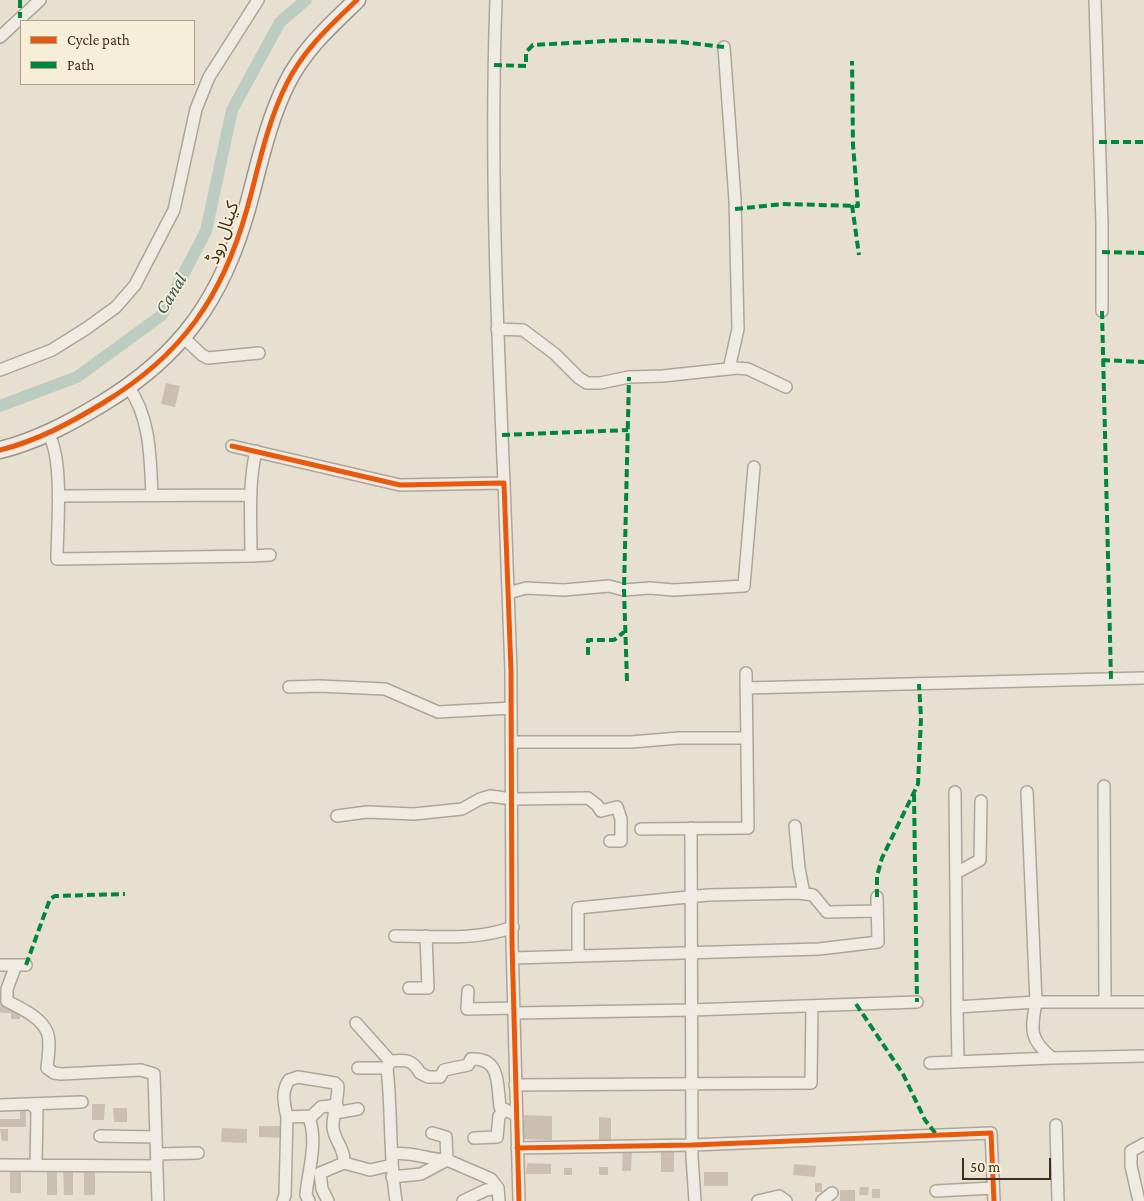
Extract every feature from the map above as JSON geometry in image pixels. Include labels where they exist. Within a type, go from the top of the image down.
[{"type":"street","points":[[0,37],[40,0]]},
{"type":"street","points":[[0,370],[52,350],[87,328],[116,307],[135,285],[174,210],[196,109],[209,77],[258,0]]},
{"type":"street","name":"کینال روڈ","points":[[0,450],[48,434],[128,386],[153,368],[184,338],[216,293],[247,209],[272,118],[287,82],[305,52],[357,0]]},
{"type":"street","points":[[496,0],[494,66],[497,329],[512,742],[512,927],[519,1201]]},
{"type":"street","points":[[1095,0],[1102,224],[1102,311]]},
{"type":"street","points":[[724,47],[734,190],[738,329],[730,369]]},
{"type":"street","points":[[497,329],[522,330],[549,349],[579,378],[587,383],[600,383],[629,377],[748,369],[786,387]]},
{"type":"street","points":[[184,338],[202,355],[208,358],[258,353]]},
{"type":"street","points":[[128,386],[137,398],[147,428],[152,495]]},
{"type":"street","points":[[48,434],[52,440],[56,459],[58,496],[57,559],[270,555]]},
{"type":"street","points":[[232,446],[400,485],[504,483]]},
{"type":"street","points":[[251,556],[251,495],[256,451]]},
{"type":"street","points":[[508,593],[526,588],[564,590],[609,586],[624,590],[650,588],[673,590],[744,586],[754,467]]},
{"type":"street","points":[[58,496],[251,495]]},
{"type":"street","points":[[641,829],[748,828],[746,673]]},
{"type":"street","points":[[746,688],[1144,678]]},
{"type":"street","points":[[289,687],[319,686],[385,689],[438,712],[511,708]]},
{"type":"street","points":[[512,742],[632,742],[679,738],[746,738]]},
{"type":"street","points":[[1104,786],[1105,1002]]},
{"type":"street","points":[[955,792],[958,1062]]},
{"type":"street","points":[[1027,792],[1036,1002],[1033,1036],[1038,1046],[1052,1058]]},
{"type":"street","points":[[337,816],[367,812],[425,813],[435,810],[462,809],[480,798],[490,796],[512,799],[588,798],[601,811],[617,807],[620,819],[621,841],[610,841]]},
{"type":"street","points":[[956,873],[980,860],[981,801]]},
{"type":"street","points":[[795,826],[799,868],[804,894]]},
{"type":"street","points":[[691,828],[692,1145],[695,1201]]},
{"type":"street","points":[[578,956],[578,908],[708,895],[804,894],[813,895],[827,912],[877,910]]},
{"type":"street","points":[[513,958],[819,949],[878,942],[877,896]]},
{"type":"street","points":[[396,936],[498,933],[512,927]]},
{"type":"street","points":[[408,988],[428,988],[426,936]]},
{"type":"street","points":[[0,965],[21,965],[7,989],[7,1001],[36,1019],[48,1033],[47,1068],[54,1073],[142,1070],[154,1074],[158,1201]]},
{"type":"street","points":[[468,990],[467,1009],[692,1010],[917,1002]]},
{"type":"street","points":[[957,1006],[1036,1002],[1144,1002]]},
{"type":"street","points":[[515,1084],[811,1083],[812,1006]]},
{"type":"street","points":[[356,1023],[389,1064],[392,1177],[396,1201]]},
{"type":"street","points":[[930,1063],[1144,1056]]},
{"type":"street","points":[[358,1068],[409,1060],[414,1063],[420,1074],[434,1078],[440,1077],[444,1070],[468,1065],[471,1059],[484,1059],[490,1064],[497,1076],[500,1107],[504,1111],[516,1115]]},
{"type":"street","points":[[283,1201],[286,1195],[287,1117],[283,1098],[284,1086],[289,1080],[298,1077],[335,1083],[338,1086],[334,1136],[341,1145],[344,1163]]},
{"type":"street","points":[[0,1105],[82,1102]]},
{"type":"street","points":[[32,1105],[37,1110],[36,1165]]},
{"type":"street","points":[[287,1117],[312,1116],[321,1107],[358,1109]]},
{"type":"street","points":[[474,1138],[498,1137],[499,1116],[504,1111]]},
{"type":"street","points":[[308,1116],[312,1124],[313,1138],[306,1195],[311,1201],[327,1198],[320,1173],[344,1163],[370,1170],[392,1159],[411,1153],[435,1160],[447,1160],[491,1179],[498,1188],[499,1201]]},
{"type":"street","points":[[1056,1125],[1058,1201]]},
{"type":"street","points":[[432,1133],[446,1137],[447,1160]]},
{"type":"street","points":[[517,1148],[692,1145],[900,1138],[918,1134],[990,1133],[994,1201]]},
{"type":"street","points":[[100,1136],[156,1137]]},
{"type":"street","points":[[1139,1201],[1131,1166],[1131,1152],[1144,1144]]},
{"type":"street","points":[[0,1165],[157,1160],[198,1153]]},
{"type":"street","points":[[392,1177],[421,1174],[447,1160]]},
{"type":"street","points":[[463,1201],[486,1190],[498,1188]]},
{"type":"street","points":[[936,1191],[993,1188]]},
{"type":"street","points":[[822,1201],[832,1193]]},
{"type":"street","points":[[758,1201],[779,1196],[786,1201]]},
{"type":"building","points":[[166,383],[180,386],[175,407],[161,404]]},
{"type":"building","points":[[0,1004],[11,1005],[20,1009],[20,1019],[11,1019],[11,1013],[0,1013]]},
{"type":"building","points":[[92,1104],[105,1104],[104,1120],[92,1120]]},
{"type":"building","points":[[20,1106],[26,1106],[26,1127],[0,1127],[0,1119],[20,1119]]},
{"type":"building","points":[[113,1108],[127,1108],[127,1122],[114,1122]]},
{"type":"building","points":[[524,1115],[552,1116],[552,1140],[524,1139]]},
{"type":"building","points":[[599,1117],[611,1118],[611,1140],[599,1140]]},
{"type":"building","points":[[259,1126],[282,1126],[282,1138],[259,1137]]},
{"type":"building","points":[[222,1128],[247,1129],[247,1143],[221,1142]]},
{"type":"building","points":[[0,1129],[8,1129],[8,1141],[2,1141]]},
{"type":"building","points":[[623,1147],[632,1147],[631,1171],[622,1171]]},
{"type":"building","points":[[661,1147],[674,1147],[674,1172],[661,1172]]},
{"type":"building","points":[[527,1163],[551,1164],[551,1174],[526,1174]]},
{"type":"building","points":[[794,1164],[816,1166],[815,1177],[793,1175]]},
{"type":"building","points":[[84,1166],[95,1166],[95,1195],[84,1195]]},
{"type":"building","points":[[10,1167],[21,1167],[21,1193],[10,1193]]},
{"type":"building","points":[[47,1167],[57,1167],[57,1195],[47,1195]]},
{"type":"building","points":[[63,1167],[73,1167],[73,1195],[64,1195]]},
{"type":"building","points":[[599,1167],[608,1167],[608,1175],[599,1175]]},
{"type":"building","points":[[564,1168],[572,1168],[572,1175],[564,1175]]},
{"type":"building","points":[[704,1172],[728,1172],[728,1186],[704,1186]]},
{"type":"building","points":[[815,1183],[822,1183],[822,1192],[815,1192]]},
{"type":"building","points":[[860,1187],[869,1187],[868,1195],[859,1195]]},
{"type":"building","points":[[872,1189],[880,1189],[880,1198],[872,1198]]},
{"type":"building","points":[[840,1190],[855,1190],[855,1201],[840,1201]]},
{"type":"waterway","name":"Canal","points":[[0,406],[77,377],[162,315],[206,231],[232,110],[280,22],[306,0]]},
{"type":"marked path","points":[[20,0],[20,18]]},
{"type":"marked path","points":[[494,65],[526,66],[526,52],[533,45],[625,40],[681,42],[724,47]]},
{"type":"marked path","points":[[735,209],[784,204],[858,206],[853,145],[852,61]]},
{"type":"marked path","points":[[1099,142],[1144,142]]},
{"type":"marked path","points":[[852,205],[859,255]]},
{"type":"marked path","points":[[1102,252],[1144,253]]},
{"type":"marked path","points":[[1102,311],[1111,679]]},
{"type":"marked path","points":[[1102,360],[1144,362]]},
{"type":"marked path","points":[[627,681],[624,590],[629,377]]},
{"type":"marked path","points":[[502,435],[628,430]]},
{"type":"marked path","points":[[588,655],[588,640],[614,640],[624,632]]},
{"type":"marked path","points":[[877,897],[877,876],[882,858],[918,784],[921,718],[919,684]]},
{"type":"marked path","points":[[914,794],[917,1002]]},
{"type":"marked path","points":[[26,965],[50,899],[55,896],[125,894]]},
{"type":"marked path","points":[[856,1004],[903,1074],[925,1120],[936,1134]]},
{"type":"cycle path","points":[[0,450],[27,442],[78,418],[131,385],[177,344],[211,297],[225,270],[247,209],[269,129],[287,83],[301,59],[327,29],[357,0]]},
{"type":"cycle path","points":[[232,446],[400,485],[504,483],[511,671],[512,942],[519,1201]]},
{"type":"cycle path","points":[[517,1148],[692,1145],[991,1133],[994,1201]]}]
